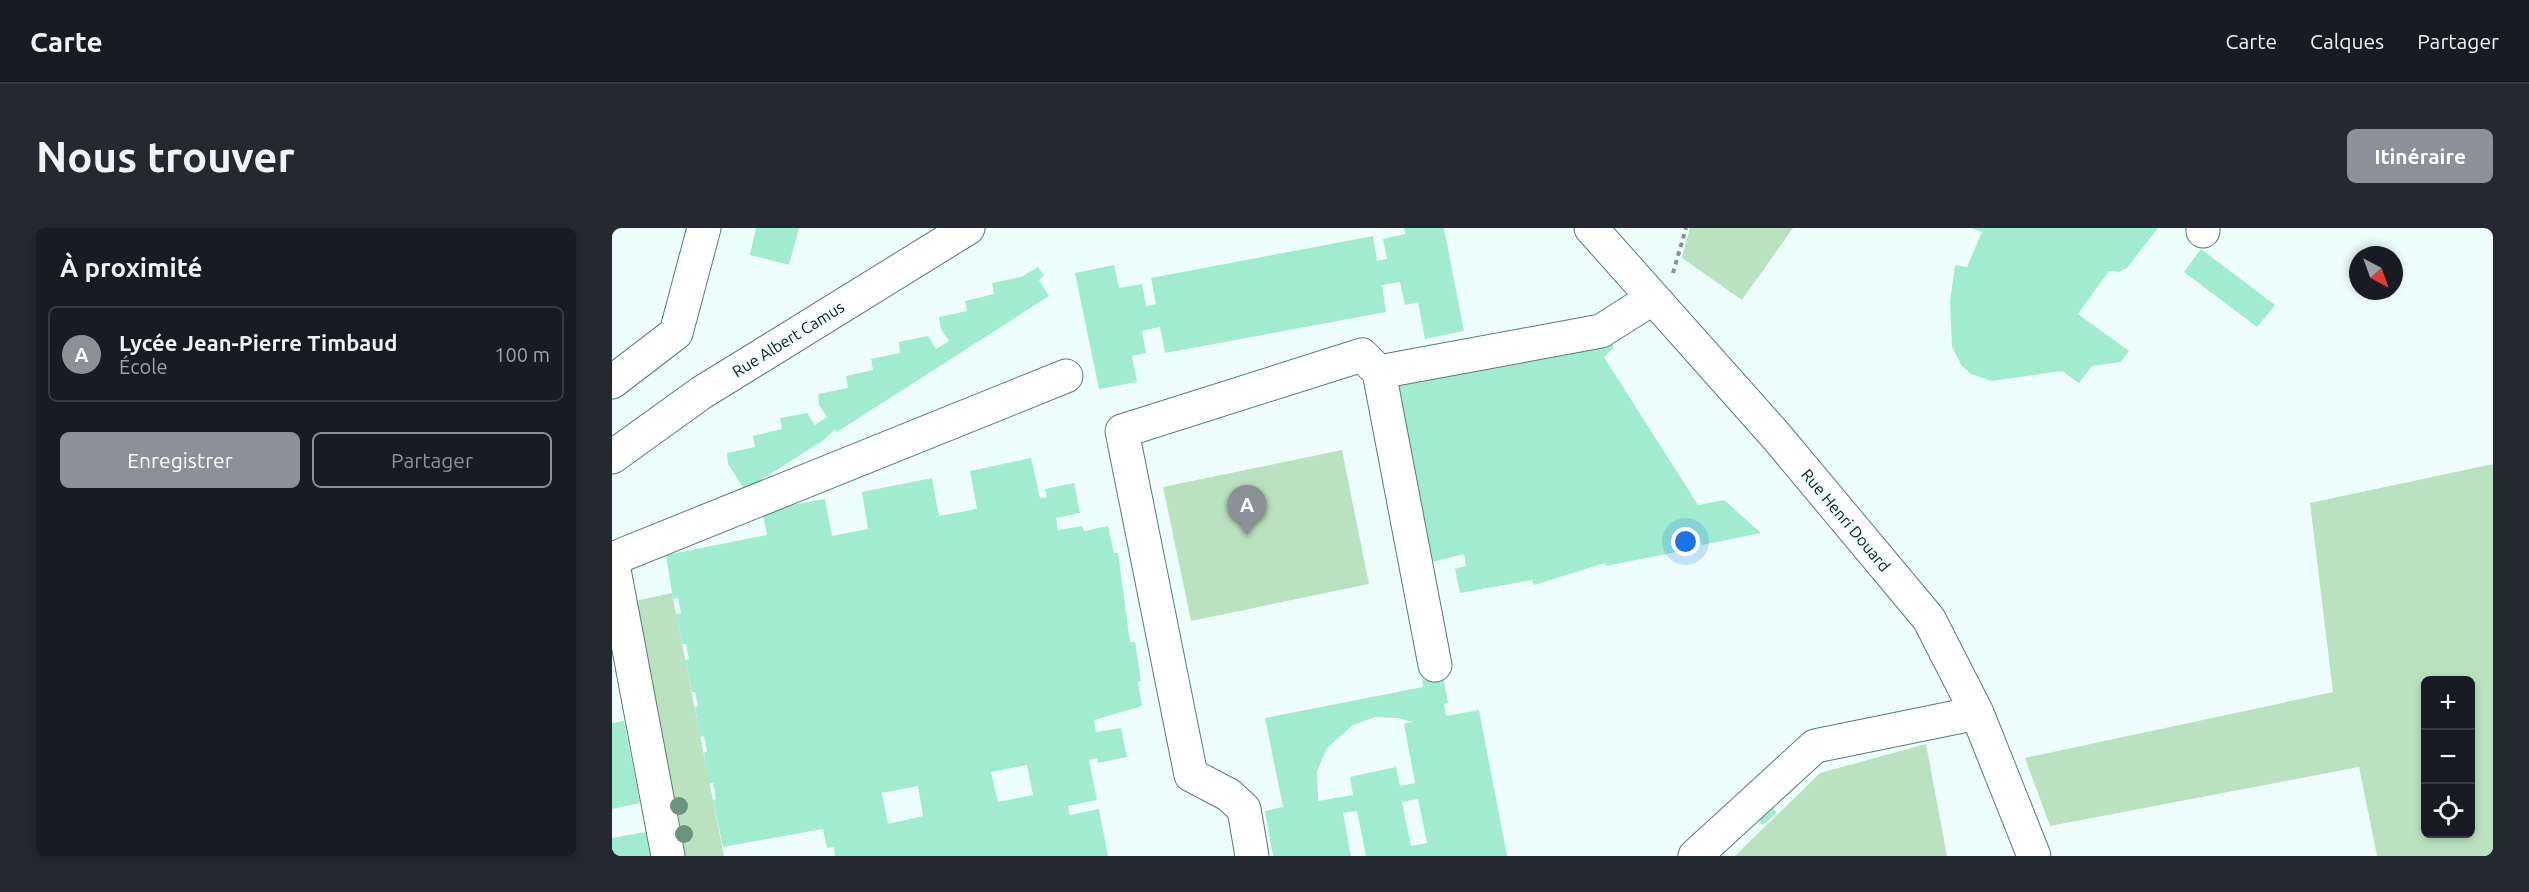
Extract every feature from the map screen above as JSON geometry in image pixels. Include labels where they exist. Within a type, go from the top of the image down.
[{"type":"street","points":[[612,382],[676,333],[704,228]]},
{"type":"street","name":"Rue Albert Camus","points":[[612,457],[701,393],[968,228]]},
{"type":"street","name":"Rue Henri Douard","points":[[1591,228],[1777,436],[1929,619],[1977,713],[2034,856]]},
{"type":"street","points":[[1379,372],[1601,331],[1653,298]]},
{"type":"street","points":[[1252,856],[1244,809],[1229,795],[1191,775],[1122,431],[1362,355],[1379,372],[1435,665]]},
{"type":"street","points":[[668,856],[612,559],[1066,376]]},
{"type":"street","points":[[1695,856],[1815,746],[1977,713]]},
{"type":"green space","points":[[1690,228],[1793,228],[1742,300],[1682,258]]},
{"type":"green space","points":[[1342,450],[1369,584],[1191,621],[1163,487]]},
{"type":"green space","points":[[2493,464],[2493,856],[2377,856],[2359,767],[2050,826],[2025,758],[2333,692],[2310,503]]},
{"type":"green space","points":[[672,593],[724,856],[674,856],[625,603]]},
{"type":"green space","points":[[1926,744],[1947,856],[1735,856],[1820,773]]},
{"type":"building","points":[[756,228],[799,228],[789,265],[750,255]]},
{"type":"building","points":[[1404,228],[1444,228],[1464,331],[1425,339],[1418,302],[1405,305],[1400,282],[1382,285],[1386,312],[1165,353],[1160,327],[1142,331],[1146,353],[1132,356],[1137,382],[1099,389],[1075,273],[1114,265],[1119,288],[1142,284],[1146,306],[1156,304],[1151,278],[1373,236],[1377,261],[1387,259],[1383,239],[1405,234]]},
{"type":"building","points":[[1971,228],[2158,228],[2127,268],[2119,272],[2109,271],[2078,314],[2129,351],[2121,362],[2092,366],[2079,383],[2062,371],[1992,381],[1971,374],[1962,366],[1952,347],[1950,302],[1955,265],[1967,267],[1982,232]]},
{"type":"building","points":[[2201,249],[2275,305],[2257,327],[2184,272]]},
{"type":"building","points":[[1038,267],[1044,276],[1039,280],[1049,296],[837,432],[835,429],[824,440],[745,490],[728,464],[727,453],[755,447],[753,436],[782,429],[780,418],[807,413],[815,425],[827,417],[819,405],[818,394],[848,388],[846,376],[873,370],[871,359],[900,353],[899,342],[928,336],[936,349],[949,341],[941,329],[939,317],[967,311],[965,301],[994,294],[992,283],[1021,277]]},
{"type":"building","points":[[1608,338],[1614,347],[1604,357],[1698,505],[1724,500],[1761,533],[1702,545],[1698,539],[1681,542],[1686,550],[1606,566],[1605,563],[1534,585],[1532,580],[1460,593],[1455,569],[1466,566],[1464,554],[1428,563],[1391,379]]},
{"type":"building","points":[[1031,458],[1040,498],[1047,497],[1045,489],[1074,483],[1080,513],[1056,518],[1058,530],[1082,526],[1084,531],[1108,526],[1114,553],[1118,553],[1130,642],[1135,642],[1142,706],[1094,720],[1096,732],[1121,728],[1127,757],[1098,763],[1097,758],[1089,760],[1097,800],[1068,806],[1070,815],[1099,809],[1108,856],[835,856],[834,847],[827,848],[823,829],[723,847],[713,800],[716,799],[713,783],[709,783],[704,736],[700,737],[695,707],[698,706],[695,692],[692,692],[685,660],[689,659],[686,644],[682,644],[676,614],[681,613],[678,598],[673,599],[666,555],[767,535],[762,510],[825,499],[832,536],[868,529],[862,492],[932,478],[939,516],[977,509],[970,471]],"holes":[[[1027,765],[1033,795],[998,802],[991,772]],[[918,786],[923,816],[888,824],[882,793]]]},
{"type":"building","points":[[1443,675],[1448,703],[1444,704],[1446,716],[1479,710],[1507,856],[1366,856],[1357,811],[1343,813],[1351,856],[1273,856],[1265,811],[1283,807],[1265,718],[1423,687],[1422,680]],"holes":[[[1375,717],[1398,718],[1413,722],[1404,724],[1415,783],[1400,786],[1396,767],[1350,777],[1353,795],[1318,801],[1317,771],[1327,748],[1353,725]],[[1418,799],[1427,843],[1411,846],[1402,802]]]},
{"type":"building","points":[[624,721],[640,803],[612,809],[612,723]]},
{"type":"building","points":[[1769,804],[1777,813],[1762,825],[1755,816]]},
{"type":"building","points":[[646,832],[651,856],[612,856],[612,838]]},
{"type":"place","name":"Lycée Jean-Pierre Timbaud","points":[[1247,535]]}]
